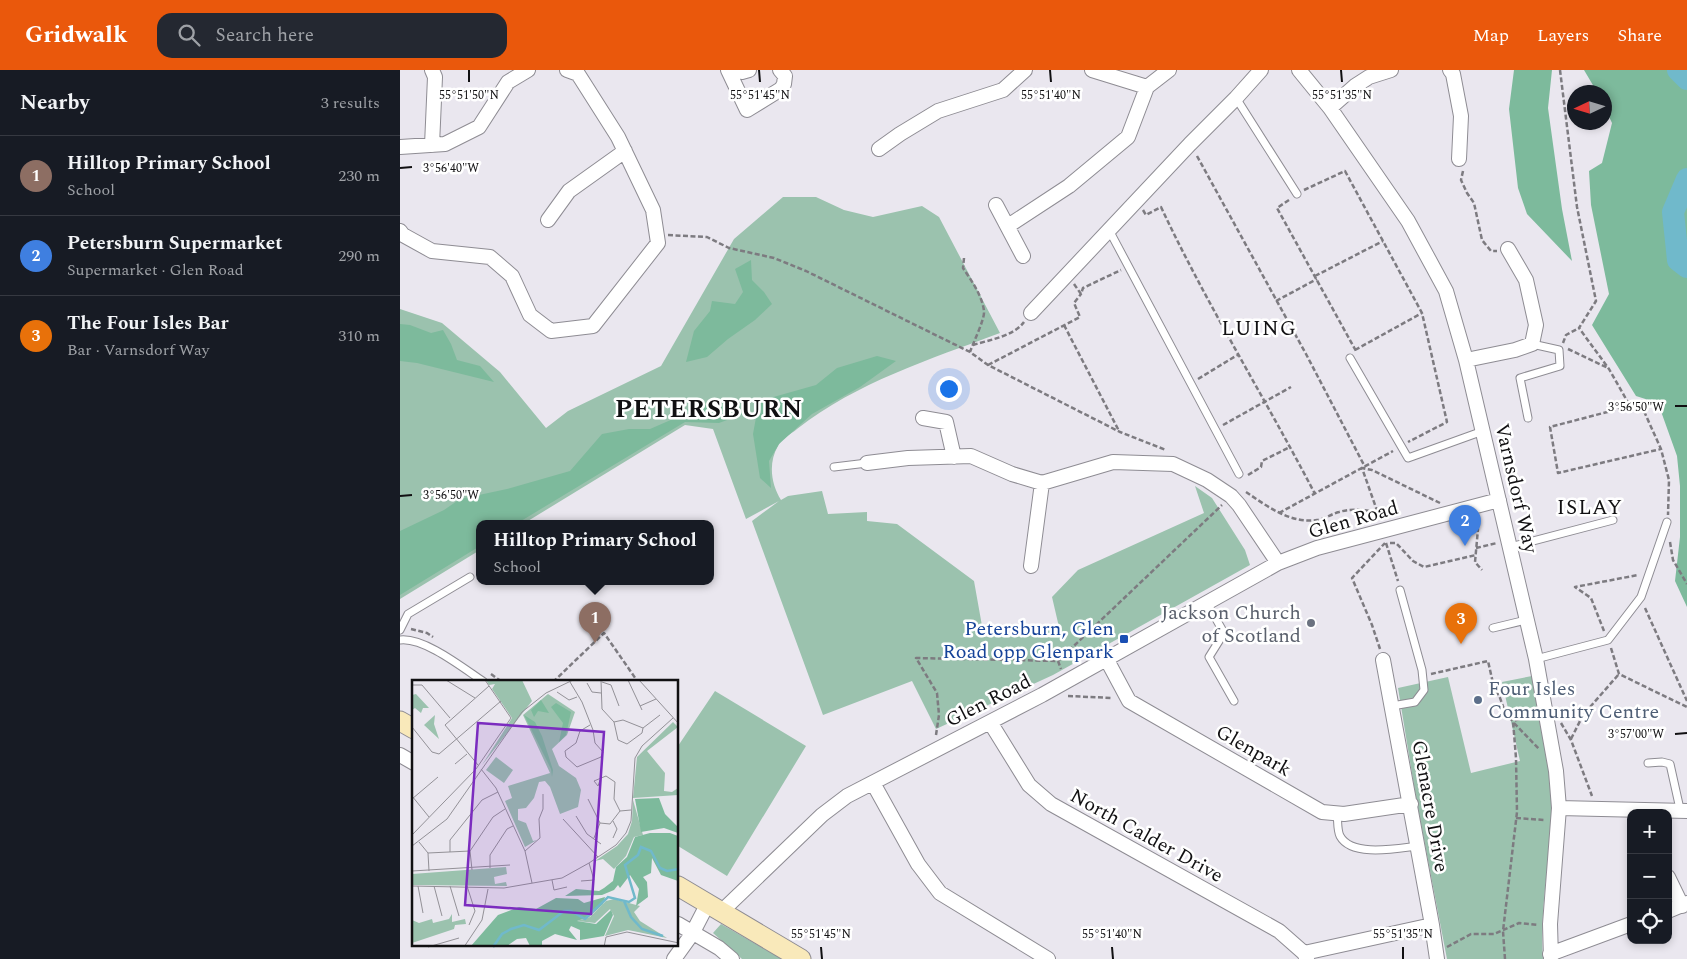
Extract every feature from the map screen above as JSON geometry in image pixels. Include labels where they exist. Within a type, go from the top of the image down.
[{"type":"main road","points":[[400,721],[412,728]]},
{"type":"main road","points":[[679,887],[801,959]]},
{"type":"street","points":[[432,70],[435,76],[432,145]]},
{"type":"street","points":[[400,147],[444,144],[478,127],[508,82],[528,70]]},
{"type":"street","points":[[400,231],[403,236],[432,251],[490,257],[512,276],[530,315],[551,331],[593,326],[658,243],[653,210],[618,137],[578,74],[567,70]]},
{"type":"street","points":[[740,71],[747,110],[781,90],[785,76],[780,70]]},
{"type":"street","points":[[879,149],[938,111],[1003,90],[1025,70]]},
{"type":"street","points":[[1092,70],[1147,88]]},
{"type":"street","points":[[1008,226],[1069,186],[1128,137],[1147,88],[1168,70]]},
{"type":"street","points":[[1031,313],[1261,70]]},
{"type":"street","name":"Varnsdorf Way","points":[[1299,70],[1330,108],[1408,221],[1446,291],[1466,360],[1484,431],[1526,620],[1552,714],[1559,808],[1550,924],[1550,956]]},
{"type":"street","points":[[1330,108],[1355,86],[1369,78],[1391,70]]},
{"type":"street","points":[[1450,70],[1453,74],[1461,116],[1459,159]]},
{"type":"street","points":[[548,220],[569,191],[625,151]]},
{"type":"street","points":[[996,205],[1023,256]]},
{"type":"street","points":[[1466,360],[1515,350],[1532,344],[1536,325],[1526,280],[1508,249]]},
{"type":"street","points":[[923,418],[946,422],[954,457]]},
{"type":"street","points":[[867,463],[908,458],[971,456],[1012,474],[1042,483],[1113,462],[1173,464],[1207,480],[1231,496],[1278,564]]},
{"type":"street","points":[[1032,566],[1042,483]]},
{"type":"street","name":"Glen Road","points":[[674,959],[714,908],[822,814],[847,796],[1042,696],[1278,564],[1317,548],[1499,500]]},
{"type":"street","points":[[1107,660],[1131,702]]},
{"type":"street","name":"Glenacre Drive","points":[[1384,660],[1437,955]]},
{"type":"street","name":"Glenpark","points":[[1131,702],[1322,812],[1344,814],[1410,804]]},
{"type":"street","name":"North Calder Drive","points":[[990,722],[1029,785],[1051,804],[1279,931],[1306,956]]},
{"type":"street","points":[[400,755],[412,762]]},
{"type":"street","points":[[873,783],[918,864],[940,893],[1048,959]]},
{"type":"street","points":[[1559,808],[1683,810]]},
{"type":"street","points":[[1672,888],[1679,906]]},
{"type":"street","points":[[679,925],[692,934],[720,948],[732,959]]},
{"type":"street","points":[[1306,956],[1432,925]]},
{"type":"street","points":[[1550,956],[1627,926]]},
{"type":"lane","points":[[1236,98],[1298,194]]},
{"type":"lane","points":[[1109,230],[1215,430],[1243,475]]},
{"type":"lane","points":[[1528,418],[1520,378],[1560,366],[1559,350],[1532,344]]},
{"type":"lane","points":[[1350,358],[1408,458],[1484,431]]},
{"type":"lane","points":[[834,467],[867,463]]},
{"type":"lane","points":[[1509,544],[1613,520]]},
{"type":"lane","points":[[1536,659],[1608,640],[1641,597],[1667,522]]},
{"type":"lane","points":[[400,630],[408,614],[470,577]]},
{"type":"lane","points":[[1392,706],[1415,702],[1424,690],[1423,676],[1400,590]]},
{"type":"lane","points":[[1208,603],[1224,634],[1209,657],[1234,701]]},
{"type":"lane","points":[[1493,628],[1526,620]]},
{"type":"lane","points":[[400,640],[409,639],[429,648],[481,680]]},
{"type":"lane","points":[[1648,764],[1662,762],[1670,764],[1683,810]]},
{"type":"lane","points":[[1337,813],[1339,836],[1353,847],[1378,850],[1418,846]]},
{"type":"path","points":[[1560,70],[1576,207],[1596,300],[1579,328],[1566,335],[1561,347],[1609,369]]},
{"type":"path","points":[[1190,144],[1364,468],[1380,521]]},
{"type":"path","points":[[1459,159],[1464,168],[1461,180],[1467,194],[1474,203],[1482,240],[1492,252],[1508,249]]},
{"type":"path","points":[[1278,513],[1447,422],[1422,312],[1345,171],[1298,194],[1278,208],[1357,353],[1350,358]]},
{"type":"path","points":[[1137,200],[1146,215],[1161,207],[1186,260],[1315,494]]},
{"type":"path","points":[[657,235],[707,237],[728,248],[774,258],[806,271],[970,352],[988,365],[1120,432],[1171,452]]},
{"type":"path","points":[[1276,302],[1383,241]]},
{"type":"path","points":[[964,258],[963,268],[971,280],[984,312],[970,352]]},
{"type":"path","points":[[988,365],[1080,318],[1074,303],[1083,288],[1128,266]]},
{"type":"path","points":[[1067,275],[1081,294]]},
{"type":"path","points":[[1355,350],[1422,312]]},
{"type":"path","points":[[972,346],[1000,337],[1021,327],[1031,313]]},
{"type":"path","points":[[1064,325],[1120,432]]},
{"type":"path","points":[[1579,328],[1609,369],[1630,406]]},
{"type":"path","points":[[1191,384],[1239,354]]},
{"type":"path","points":[[1215,430],[1291,387]]},
{"type":"path","points":[[1661,449],[1558,473],[1550,427],[1630,406],[1643,409],[1661,449],[1669,480],[1667,522],[1673,560],[1687,584]]},
{"type":"path","points":[[1243,475],[1261,467],[1262,461],[1290,447]]},
{"type":"path","points":[[934,750],[940,715],[937,693],[916,658],[1058,661],[1231,496],[1244,491],[1278,513],[1306,521],[1319,520],[1338,512],[1357,509],[1377,512]]},
{"type":"path","points":[[1386,542],[1396,543],[1413,561],[1424,567],[1476,555]]},
{"type":"path","points":[[1386,542],[1400,590]]},
{"type":"path","points":[[1384,660],[1372,625],[1352,578],[1386,542]]},
{"type":"path","points":[[1476,548],[1509,544]]},
{"type":"path","points":[[1641,597],[1687,701]]},
{"type":"path","points":[[555,680],[604,633],[637,680]]},
{"type":"path","points":[[1423,676],[1488,660],[1495,692],[1499,695],[1506,715],[1540,750]]},
{"type":"path","points":[[1058,661],[1066,682]]},
{"type":"path","points":[[1571,740],[1583,715],[1619,674]]},
{"type":"path","points":[[1042,696],[1110,698],[1131,702]]},
{"type":"path","points":[[1513,721],[1552,714],[1571,740],[1596,808]]},
{"type":"path","points":[[1505,959],[1502,931],[1516,818],[1516,758],[1513,721]]},
{"type":"path","points":[[1516,818],[1544,820],[1543,829]]},
{"type":"path","points":[[1437,955],[1471,934],[1494,934],[1519,923],[1550,924]]},
{"type":"green space","points":[[1514,70],[1552,70],[1548,108],[1562,209],[1572,261],[1527,214],[1518,188],[1509,109]]},
{"type":"green space","points":[[1584,70],[1687,70],[1687,607],[1675,581],[1680,537],[1680,486],[1677,456],[1658,403],[1636,396],[1592,325],[1609,294],[1591,205],[1589,171],[1602,163],[1610,130],[1612,130],[1612,85],[1593,85]]},
{"type":"green space","points":[[783,197],[816,197],[844,210],[873,217],[922,206],[939,217],[1000,333],[895,373],[820,412],[781,441],[773,459],[772,473],[775,487],[781,500],[788,496],[822,491],[828,514],[867,512],[867,521],[897,524],[974,581],[984,637],[1059,627],[1052,597],[1078,570],[1204,513],[1195,486],[1212,498],[1245,550],[1250,565],[1053,675],[936,729],[912,681],[823,715],[752,521],[779,501],[746,519],[713,429],[685,425],[530,520],[476,520],[476,552],[400,599],[400,309],[442,323],[500,372],[546,428],[568,411],[661,366],[734,239]]},
{"type":"green space","points":[[751,260],[752,280],[764,292],[772,304],[755,320],[707,357],[686,362],[694,331],[710,311],[712,301],[735,304],[743,292],[735,269]]},
{"type":"green space","points":[[400,324],[410,325],[431,333],[443,330],[457,360],[480,366],[494,382],[417,363],[400,361]]},
{"type":"green space","points":[[877,356],[896,361],[860,387],[812,414],[779,444],[769,461],[771,488],[760,478],[753,434],[759,401],[816,385],[837,368]]},
{"type":"green space","points":[[731,400],[743,414],[719,423],[685,422],[523,520],[476,520],[476,548],[400,595],[400,531],[444,510],[460,499],[507,489],[570,471],[602,434],[629,429],[650,429],[673,419],[691,407]]},
{"type":"green space","points":[[1532,676],[1546,741],[1552,791],[1551,826],[1544,902],[1543,959],[1447,959],[1416,798],[1398,688],[1448,677],[1471,773],[1520,761],[1502,682]]},
{"type":"green space","points":[[715,691],[806,746],[727,876],[679,847],[679,745]]},
{"type":"green space","points":[[721,924],[782,959],[742,959],[713,933]]},
{"type":"waterway","points":[[1678,70],[1687,79]]},
{"type":"waterway","points":[[1687,179],[1673,212],[1678,260],[1687,267]]},
{"type":"place","name":"Petersburn Supermarket","points":[[1465,546]]},
{"type":"place","name":"Jackson Church of Scotland","points":[[1311,623]]},
{"type":"place","name":"Petersburn, Glen Road opp Glenpark","points":[[1124,639]]},
{"type":"place","name":"Hilltop Primary School","points":[[595,643]]},
{"type":"place","name":"The Four Isles Bar","points":[[1461,644]]},
{"type":"place","name":"Four Isles Community Centre","points":[[1478,700]]},
{"type":"district","name":"LUING","points":[[1259,328]]},
{"type":"district","name":"PETERSBURN","points":[[709,408]]},
{"type":"district","name":"ISLAY","points":[[1590,507]]}]
